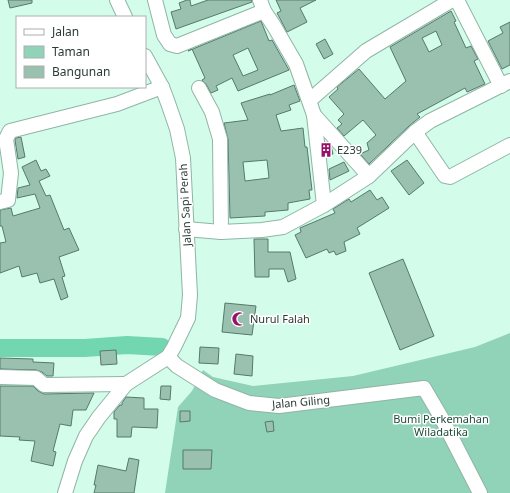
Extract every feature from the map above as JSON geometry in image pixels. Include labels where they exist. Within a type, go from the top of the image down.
[{"type":"street","points":[[117,0],[125,16]]},
{"type":"street","points":[[155,0],[164,35],[170,44],[177,46],[262,6],[296,64],[310,100],[314,115],[324,205]]},
{"type":"street","points":[[310,100],[366,51],[452,0]]},
{"type":"street","points":[[186,229],[221,232],[262,230],[283,226],[324,205],[369,176],[415,132],[430,121],[506,83],[457,0]]},
{"type":"street","name":"Jalan Sapi Perah","points":[[146,58],[162,87],[177,129],[183,158],[190,296],[188,318],[168,356]]},
{"type":"street","points":[[0,202],[8,200],[11,173],[6,139],[10,131],[117,104],[162,87]]},
{"type":"street","points":[[199,88],[212,112],[220,139],[221,232]]},
{"type":"street","points":[[314,115],[369,176]]},
{"type":"street","points":[[415,132],[445,176],[450,177],[510,145]]},
{"type":"street","points":[[64,493],[75,461],[86,436],[99,417],[126,384],[168,356]]},
{"type":"street","name":"Jalan Giling","points":[[168,356],[177,366],[214,390],[249,403],[279,406],[424,388],[441,417],[480,493]]},
{"type":"street","points":[[0,377],[36,378],[44,385],[126,384]]},
{"type":"green space","name":"Bumi Perkemahan Wiladatika","points":[[510,333],[510,493],[165,493],[178,407],[192,391],[203,370],[213,377],[253,386],[353,376],[475,347]]},
{"type":"building","points":[[8,0],[32,0],[32,3],[10,8]]},
{"type":"building","points":[[190,0],[191,6],[208,0],[252,0],[252,2],[176,29],[171,12],[181,9],[179,3]]},
{"type":"building","points":[[276,0],[316,0],[300,8],[307,22],[287,32],[277,13],[281,11]]},
{"type":"building","points":[[451,11],[456,21],[454,22],[466,48],[471,46],[478,59],[474,61],[485,84],[467,92],[465,88],[417,114],[420,117],[369,164],[360,154],[369,150],[367,143],[376,135],[363,120],[344,136],[337,128],[342,124],[338,120],[344,114],[329,97],[338,89],[337,87],[359,69],[385,99],[406,81],[390,47]],"holes":[[[436,31],[442,45],[429,52],[422,38]]]},
{"type":"building","points":[[261,21],[269,41],[272,40],[289,70],[238,91],[232,78],[216,86],[218,90],[211,93],[202,80],[205,78],[192,49]],"holes":[[[248,48],[258,70],[243,76],[233,55]]]},
{"type":"building","points":[[510,22],[510,65],[502,69],[488,41],[503,33],[500,27]]},
{"type":"building","points":[[325,39],[333,54],[324,59],[316,44]]},
{"type":"building","points":[[294,85],[300,101],[289,105],[291,110],[276,115],[281,131],[303,128],[305,147],[307,147],[312,190],[309,190],[310,199],[288,203],[288,210],[265,212],[265,216],[230,218],[228,139],[224,123],[248,120],[241,103],[270,95]],"holes":[[[267,160],[269,178],[245,181],[243,162]]]},
{"type":"building","points":[[21,137],[25,157],[18,159],[15,140],[16,138]]},
{"type":"building","points":[[326,144],[331,146],[333,154],[327,155]]},
{"type":"building","points":[[36,160],[41,171],[46,169],[50,176],[39,181],[46,196],[50,195],[64,230],[69,228],[79,250],[59,257],[65,276],[62,277],[68,297],[61,300],[54,279],[40,283],[37,273],[22,277],[19,266],[0,273],[0,243],[6,242],[2,226],[0,226],[0,210],[11,208],[13,216],[40,208],[35,194],[17,198],[18,188],[30,185],[22,167]]},
{"type":"building","points":[[407,160],[424,183],[409,195],[391,171]]},
{"type":"building","points":[[344,162],[349,171],[330,180],[329,169]]},
{"type":"building","points":[[370,190],[377,200],[382,197],[389,208],[357,228],[360,234],[344,242],[346,251],[336,255],[334,251],[329,253],[327,249],[306,258],[295,235],[301,232],[300,228],[335,213],[333,209],[349,199],[351,202]]},
{"type":"building","points":[[254,239],[268,239],[268,252],[290,252],[296,279],[288,282],[284,269],[269,269],[269,277],[255,277]]},
{"type":"building","points":[[403,259],[434,336],[400,350],[369,273]]},
{"type":"building","name":"Nurul Falah","points":[[225,303],[256,306],[252,335],[222,332]]},
{"type":"building","points":[[200,347],[219,348],[218,364],[199,363]]},
{"type":"building","points":[[116,350],[117,364],[101,365],[100,351]]},
{"type":"building","points":[[236,354],[253,356],[252,376],[234,374]]},
{"type":"building","points":[[0,358],[33,359],[33,362],[54,363],[53,376],[47,376],[36,370],[0,369]]},
{"type":"building","points":[[0,386],[33,386],[44,394],[94,393],[86,410],[73,410],[71,426],[60,424],[53,451],[56,452],[53,466],[31,461],[35,441],[19,440],[20,437],[0,436]]},
{"type":"building","points":[[161,386],[171,386],[170,400],[160,399]]},
{"type":"building","points":[[126,397],[144,398],[144,409],[158,409],[157,428],[132,427],[131,437],[117,437],[117,419],[114,419],[114,412],[120,405],[122,405]]},
{"type":"building","points":[[180,411],[190,411],[190,421],[180,422]]},
{"type":"building","points":[[273,421],[274,431],[267,432],[265,422]]},
{"type":"building","points":[[183,450],[212,450],[211,469],[183,469]]},
{"type":"building","points":[[129,458],[139,460],[134,493],[94,493],[98,465],[126,471]]},
{"type":"waterway","points":[[0,348],[85,348],[127,345],[162,347]]},
{"type":"place","name":"E239","points":[[326,150]]},
{"type":"place","name":"Nurul Falah","points":[[239,319]]}]
